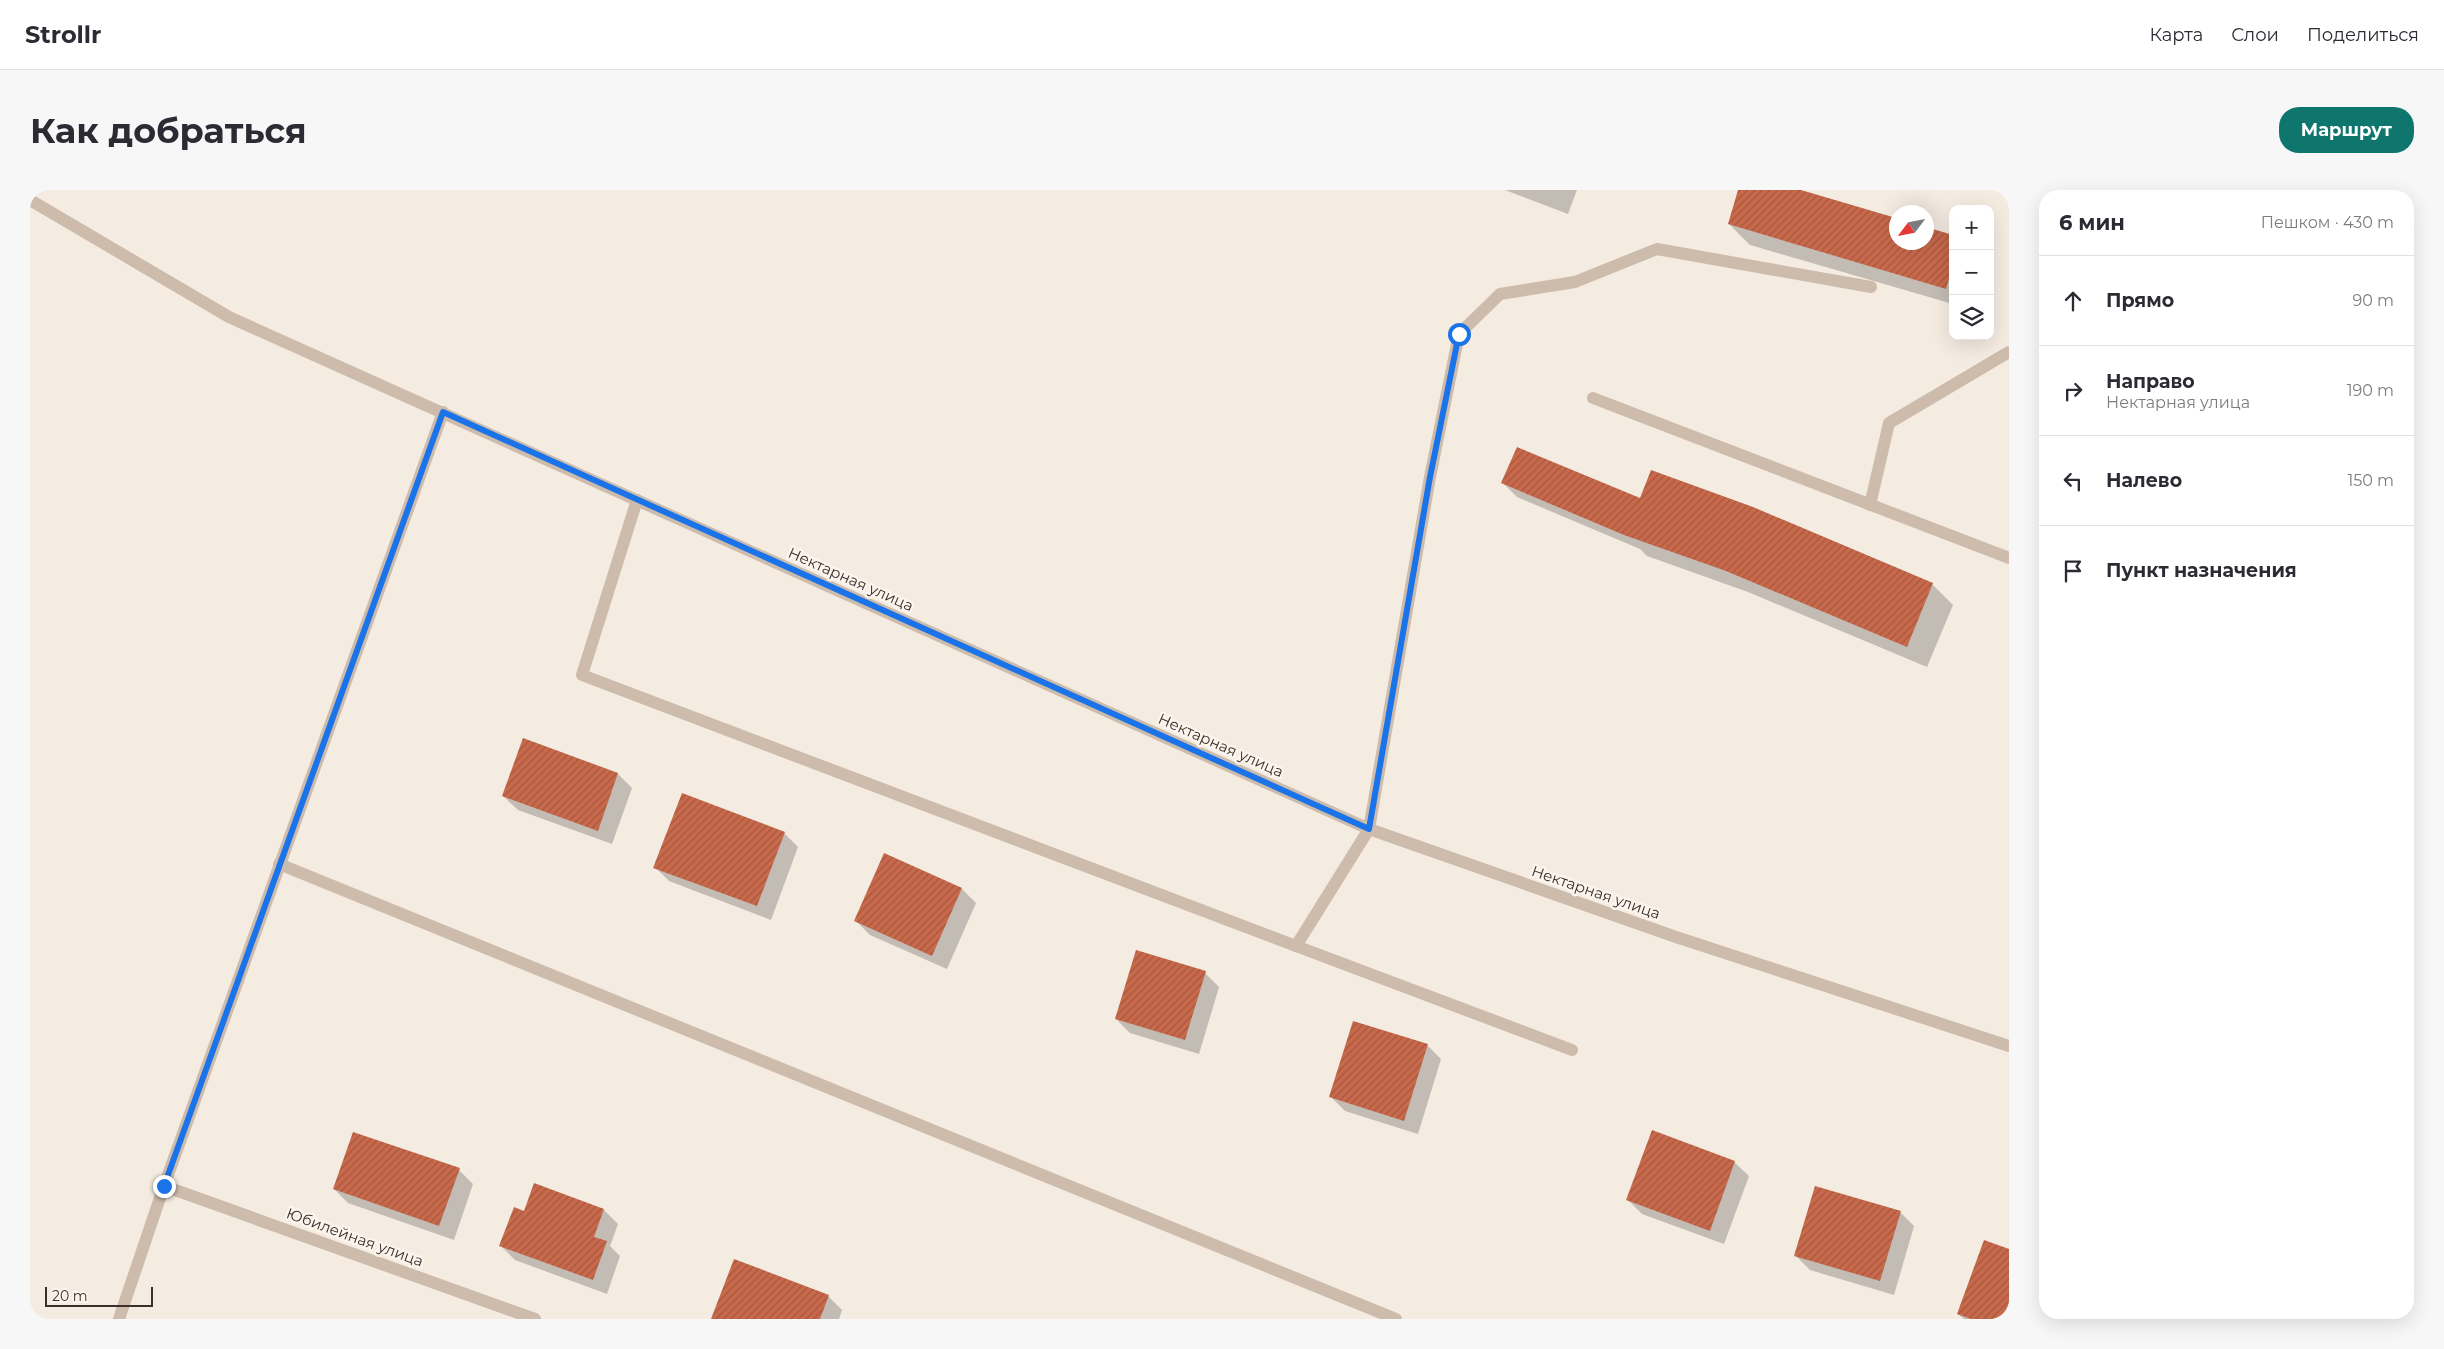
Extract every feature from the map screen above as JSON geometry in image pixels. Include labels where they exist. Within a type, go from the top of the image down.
[{"type":"street","name":"Нектарная улица","points":[[30,200],[229,317],[1369,829],[1676,937],[2009,1046]]},
{"type":"street","points":[[1296,946],[1369,829],[1430,477],[1459,334],[1500,294],[1575,282],[1657,249],[1871,288]]},
{"type":"street","points":[[1870,506],[1890,423],[2009,352]]},
{"type":"street","points":[[1593,398],[2009,558]]},
{"type":"street","points":[[119,1319],[164,1186],[279,864],[443,412]]},
{"type":"street","points":[[637,500],[582,675],[1572,1050]]},
{"type":"street","points":[[279,864],[1396,1319]]},
{"type":"street","name":"Юбилейная улица","points":[[164,1186],[536,1319]]},
{"type":"building","points":[[1738,190],[1801,190],[1889,216],[1889,250],[1934,250],[1934,229],[1949,234],[1949,279],[1946,289],[1728,224]]},
{"type":"building","points":[[1517,447],[1640,498],[1651,470],[1753,507],[1933,583],[1907,647],[1726,571],[1624,535],[1501,483]]},
{"type":"building","points":[[523,738],[618,773],[598,831],[502,796]]},
{"type":"building","points":[[682,793],[785,832],[757,906],[653,868]]},
{"type":"building","points":[[884,853],[962,888],[932,956],[854,921]]},
{"type":"building","points":[[1136,950],[1206,971],[1185,1040],[1115,1019]]},
{"type":"building","points":[[1353,1021],[1428,1044],[1404,1121],[1329,1097]]},
{"type":"building","points":[[1652,1130],[1735,1161],[1710,1231],[1626,1200]]},
{"type":"building","points":[[353,1132],[460,1168],[439,1226],[333,1189]]},
{"type":"building","points":[[534,1183],[604,1209],[594,1237],[607,1241],[593,1280],[499,1246],[514,1207],[524,1211]]},
{"type":"building","points":[[1815,1186],[1901,1211],[1880,1281],[1794,1256]]},
{"type":"building","points":[[1984,1240],[2009,1249],[2009,1319],[1971,1319],[1957,1314]]},
{"type":"building","points":[[734,1259],[829,1295],[820,1319],[711,1319]]},
{"type":"route","points":[[164,1186],[443,412],[1369,829],[1430,477],[1459,334]]}]
